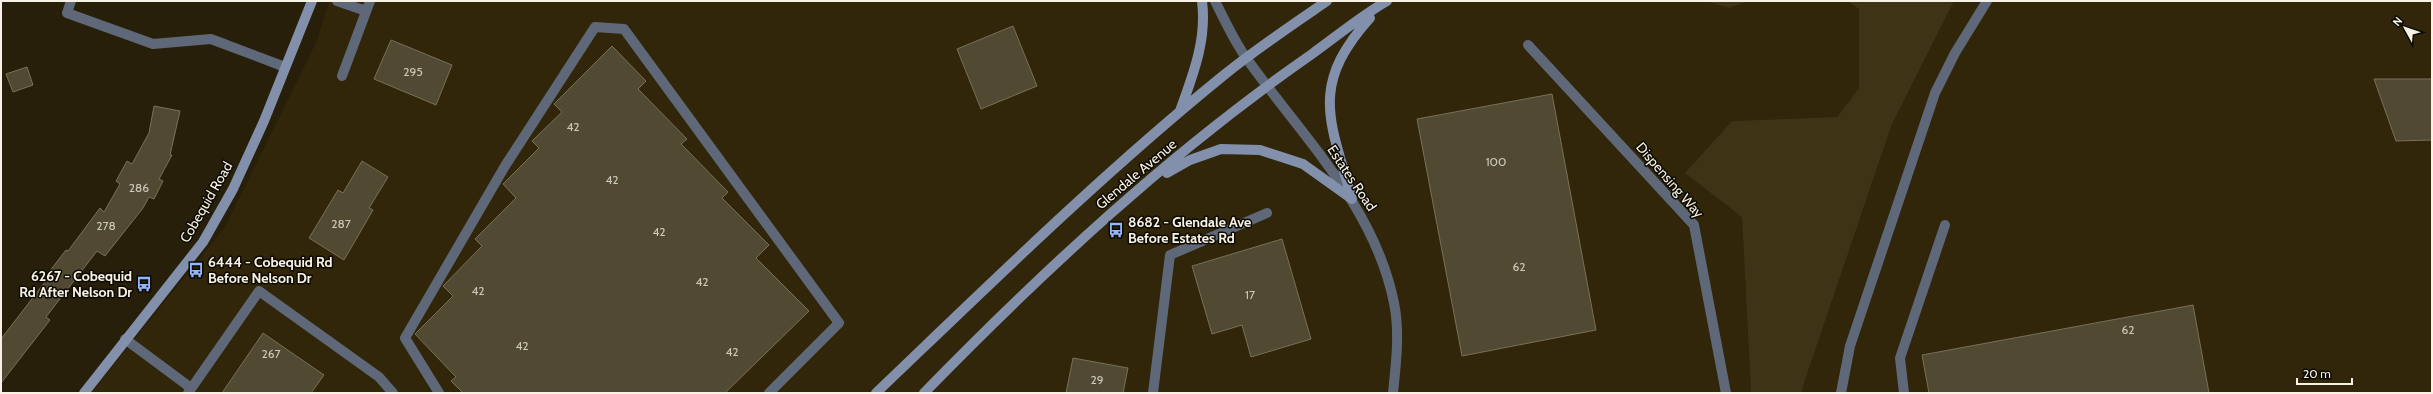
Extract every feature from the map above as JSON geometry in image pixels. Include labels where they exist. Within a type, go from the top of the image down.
[{"type":"main road","name":"Cobequid Road","points":[[84,393],[203,242],[233,189],[264,121],[312,1]]},
{"type":"main road","points":[[1180,111],[1199,57],[1204,18],[1202,1]]},
{"type":"main road","name":"Glendale Avenue","points":[[876,393],[1072,207],[1180,111],[1247,58],[1327,1]]},
{"type":"main road","points":[[1352,199],[1333,131],[1328,96],[1340,57],[1355,34],[1384,3]]},
{"type":"main road","name":"Glendale Avenue","points":[[924,393],[977,338],[1089,231],[1238,107],[1384,3]]},
{"type":"main road","points":[[1148,183],[1190,160],[1221,149],[1260,150],[1303,164],[1352,199]]},
{"type":"street","points":[[71,1],[67,13],[153,44],[211,39],[285,67]]},
{"type":"street","points":[[337,1],[366,11]]},
{"type":"street","points":[[342,76],[370,1]]},
{"type":"street","name":"Estates Road","points":[[1215,1],[1247,58],[1352,199],[1375,240],[1394,303],[1397,351],[1393,393]]},
{"type":"street","points":[[1841,393],[1850,346],[1934,93],[1955,53],[1987,1]]},
{"type":"street","points":[[439,393],[405,338],[505,166],[595,27],[624,29],[839,323],[769,393]]},
{"type":"street","name":"Dispensing Way","points":[[1528,45],[1694,225],[1726,393]]},
{"type":"street","points":[[1153,393],[1170,255],[1267,214]]},
{"type":"street","points":[[1904,393],[1900,358],[1945,225]]},
{"type":"street","points":[[125,340],[189,391],[259,291],[378,377],[393,393]]},
{"type":"shaded area","points":[[329,1],[1705,1],[1729,8],[1749,1],[1847,1],[1859,9],[1859,88],[1837,117],[1732,121],[1742,217],[1751,393],[91,393],[225,227],[316,43]]},
{"type":"shaded area","points":[[1705,1],[1749,1],[1729,8]]},
{"type":"shaded area","points":[[1847,1],[1954,1],[1892,124],[1802,389],[1803,393],[1751,393],[1742,217],[1685,173],[1732,121],[1837,117],[1859,88],[1859,9]]},
{"type":"shaded area","points":[[1954,1],[2432,1],[2432,393],[1803,393],[1802,389],[1892,124]]},
{"type":"building","points":[[1013,26],[1037,86],[981,109],[957,49]]},
{"type":"building","points":[[391,40],[452,65],[436,105],[374,79]]},
{"type":"building","points":[[612,46],[646,81],[638,89],[687,139],[681,144],[728,192],[722,198],[769,245],[756,258],[809,311],[725,393],[463,393],[451,381],[456,377],[415,334],[453,296],[443,286],[482,246],[475,239],[516,198],[503,184],[539,148],[532,141],[562,112],[554,104]]},
{"type":"building","points":[[27,67],[33,85],[13,92],[6,74]]},
{"type":"building","points":[[2374,79],[2432,79],[2432,140],[2396,141]]},
{"type":"building","points":[[1552,94],[1596,330],[1462,356],[1417,119]]},
{"type":"building","points":[[154,106],[180,111],[170,155],[172,155],[159,179],[163,181],[154,199],[149,197],[143,208],[105,256],[97,251],[46,317],[50,320],[1,383],[1,339],[45,282],[43,280],[66,250],[68,251],[100,208],[104,212],[120,184],[116,181],[127,161],[132,164],[149,133]]},
{"type":"building","points":[[362,161],[388,177],[369,208],[373,210],[344,260],[309,238],[338,190],[343,193]]},
{"type":"building","points":[[1282,239],[1311,339],[1251,357],[1242,325],[1212,334],[1192,266]]},
{"type":"building","points":[[2193,305],[2209,393],[1929,393],[1922,355]]},
{"type":"building","points":[[263,333],[324,375],[311,393],[222,393]]},
{"type":"building","points":[[1073,358],[1128,368],[1123,393],[1066,393]]},
{"type":"place","name":"8682 - Glendale Ave Before Estates Rd","points":[[1116,230]]},
{"type":"place","name":"6444 - Cobequid Rd Before Nelson Dr","points":[[196,270]]},
{"type":"place","name":"6267 - Cobequid Rd After Nelson Dr","points":[[144,284]]}]
